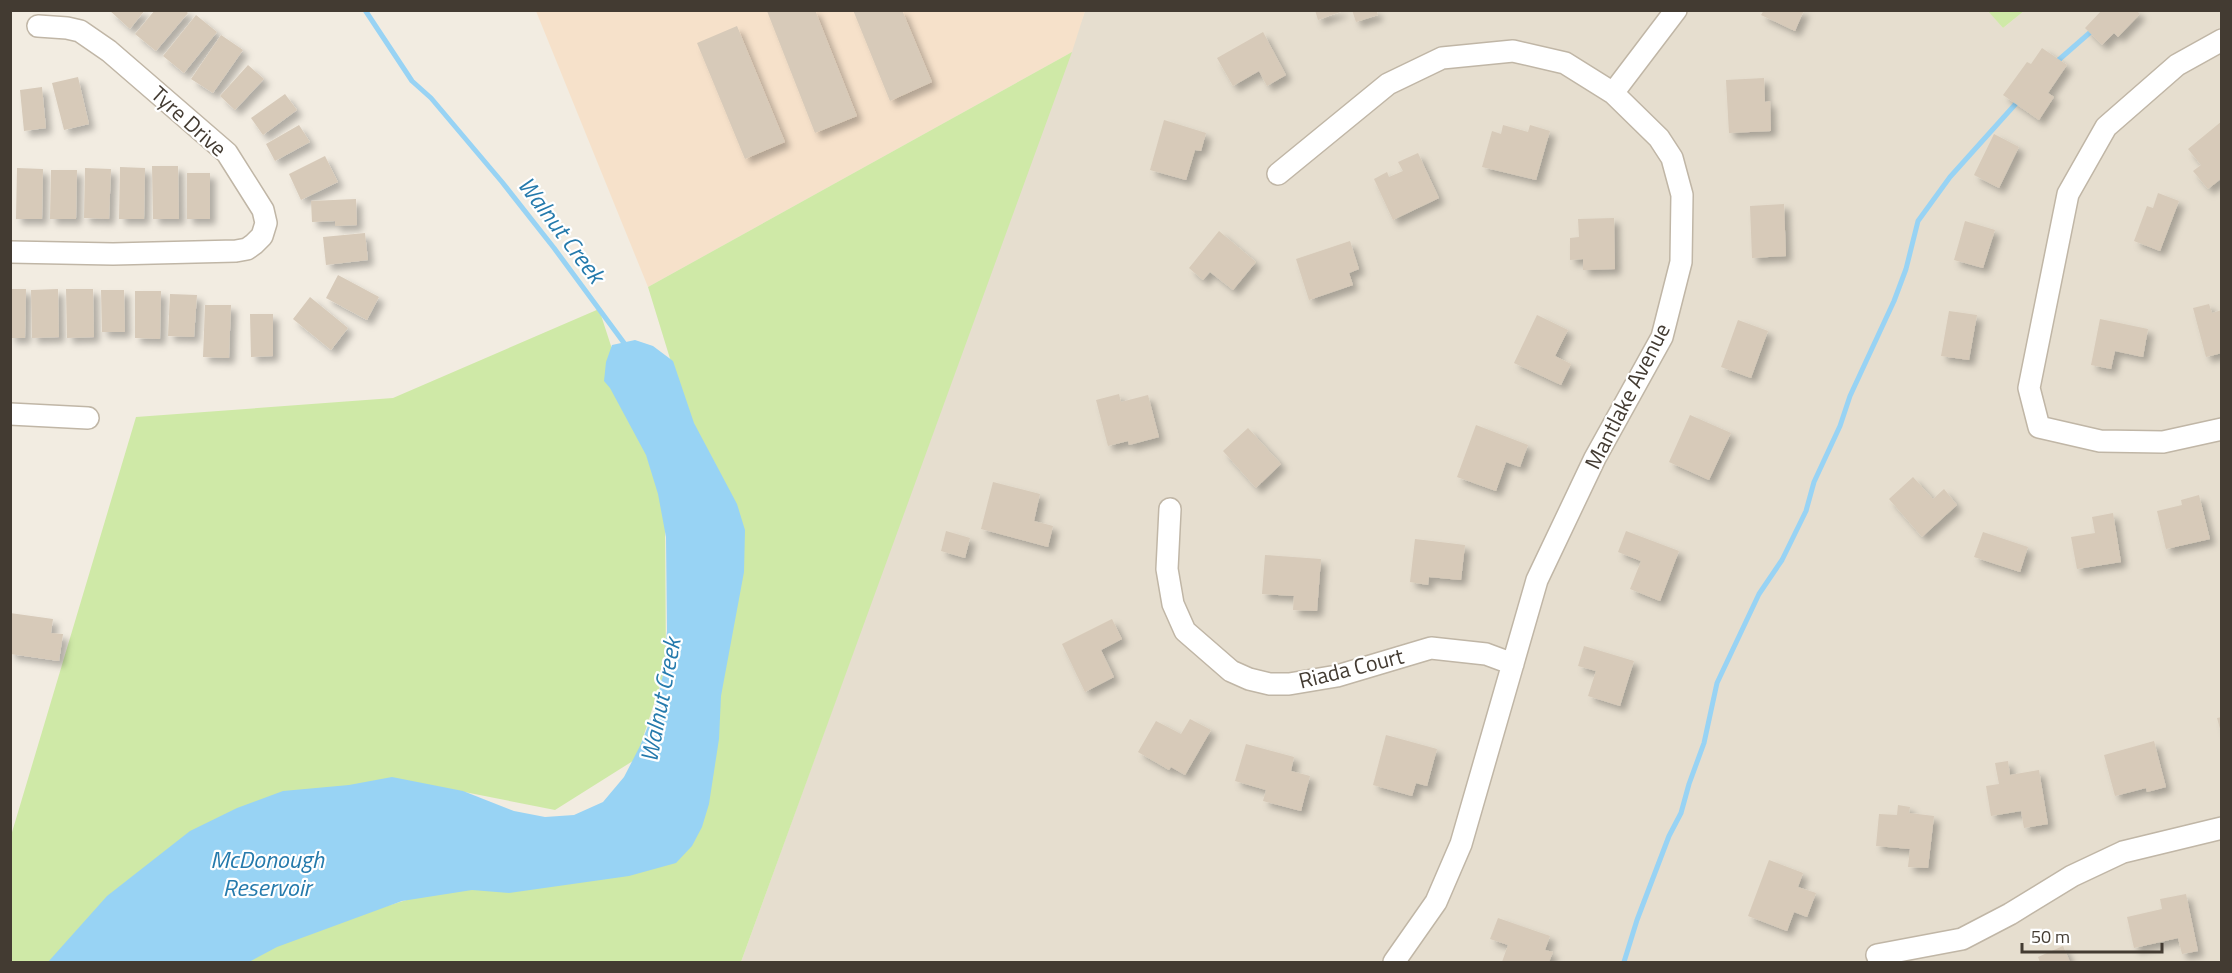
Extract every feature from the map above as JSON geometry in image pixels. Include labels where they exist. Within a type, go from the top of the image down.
[{"type":"street","points":[[1613,93],[1676,10]]},
{"type":"street","name":"Tyre Drive","points":[[10,252],[113,254],[236,251],[247,249],[254,244],[262,236],[266,223],[263,210],[227,153],[110,51],[80,31],[38,26]]},
{"type":"street","points":[[2222,40],[2177,65],[2106,127],[2067,194],[2029,388],[2039,427],[2100,441],[2163,442],[2222,429]]},
{"type":"street","name":"Mantlake Avenue","points":[[1278,174],[1388,84],[1442,57],[1513,51],[1565,63],[1613,93],[1659,138],[1672,158],[1682,195],[1681,261],[1662,337],[1595,458],[1537,580],[1461,844],[1436,902],[1394,963]]},
{"type":"street","points":[[10,414],[88,418]]},
{"type":"street","name":"Riada Court","points":[[1170,509],[1167,569],[1173,604],[1185,631],[1231,671],[1249,679],[1270,684],[1289,684],[1337,676],[1431,648],[1485,654],[1513,664]]},
{"type":"street","points":[[1877,955],[1962,939],[2010,914],[2072,876],[2122,852],[2222,828]]},
{"type":"shaded area","points":[[1988,10],[2003,28],[2024,11],[2221,11],[2221,962],[741,962],[1085,11]]},
{"type":"shaded area","points":[[536,11],[1085,11],[1072,52],[648,287]]},
{"type":"green space","points":[[1988,11],[2024,11],[2003,28]]},
{"type":"green space","points":[[1072,52],[741,962],[204,962],[439,890],[601,865],[723,531],[648,287]]},
{"type":"green space","points":[[599,309],[665,512],[666,667],[636,759],[555,810],[434,786],[69,962],[11,962],[10,839],[136,417],[393,398]]},
{"type":"water","name":"McDonough Reservoir","points":[[635,340],[653,346],[673,361],[694,423],[737,504],[745,530],[744,572],[721,696],[719,739],[709,804],[702,827],[692,846],[676,863],[629,876],[509,893],[472,890],[402,901],[277,947],[249,962],[48,962],[107,896],[190,831],[237,808],[283,791],[349,785],[392,777],[463,791],[514,811],[545,817],[574,815],[603,802],[624,777],[654,711],[663,675],[667,631],[666,537],[658,494],[646,455],[604,381],[606,362],[612,345]]},
{"type":"building","points":[[109,10],[145,10],[130,29]]},
{"type":"building","points":[[155,10],[185,10],[188,13],[156,51],[135,34]]},
{"type":"building","points":[[815,10],[857,116],[815,133],[767,11]]},
{"type":"building","points":[[853,10],[902,10],[932,82],[890,101]]},
{"type":"building","points":[[1315,10],[1343,10],[1343,11],[1318,20]]},
{"type":"building","points":[[1352,10],[1376,10],[1378,15],[1356,22]]},
{"type":"building","points":[[1764,10],[1804,10],[1795,31],[1761,15]]},
{"type":"building","points":[[2102,10],[2136,10],[2140,14],[2118,37],[2114,33],[2102,45],[2085,28]]},
{"type":"building","points":[[196,15],[217,32],[184,73],[163,56]]},
{"type":"building","points":[[737,26],[785,142],[745,159],[697,43]]},
{"type":"building","points":[[1263,32],[1286,75],[1267,86],[1259,71],[1233,86],[1217,58]]},
{"type":"building","points":[[221,35],[243,50],[213,93],[191,79]]},
{"type":"building","points":[[2042,48],[2067,65],[2048,93],[2054,97],[2039,120],[2003,95],[2027,62],[2031,64]]},
{"type":"building","points":[[248,65],[264,79],[235,110],[220,96]]},
{"type":"building","points":[[78,77],[89,124],[64,130],[52,83]]},
{"type":"building","points":[[1764,78],[1765,102],[1770,101],[1771,131],[1729,133],[1726,80]]},
{"type":"building","points":[[42,87],[46,128],[24,131],[20,90]]},
{"type":"building","points":[[285,94],[297,110],[263,135],[251,118]]},
{"type":"building","points":[[1164,120],[1206,133],[1201,151],[1195,150],[1186,180],[1150,170]]},
{"type":"building","points":[[2222,121],[2222,178],[2208,189],[2193,171],[2201,165],[2188,149]]},
{"type":"building","points":[[299,125],[310,142],[275,161],[266,144]]},
{"type":"building","points":[[1503,125],[1528,132],[1530,125],[1550,131],[1536,180],[1482,167],[1492,131],[1501,134]]},
{"type":"building","points":[[1994,134],[2019,147],[1999,188],[1974,175]]},
{"type":"building","points":[[1418,153],[1439,198],[1393,220],[1374,179],[1387,172],[1389,177],[1403,171],[1398,162]]},
{"type":"building","points":[[325,156],[338,182],[301,200],[289,174]]},
{"type":"building","points":[[152,166],[178,166],[179,219],[153,219]]},
{"type":"building","points":[[120,167],[145,168],[144,219],[119,219]]},
{"type":"building","points":[[17,168],[43,169],[42,219],[16,219]]},
{"type":"building","points":[[85,168],[111,169],[109,219],[84,218]]},
{"type":"building","points":[[51,170],[77,170],[76,219],[50,219]]},
{"type":"building","points":[[187,173],[210,173],[210,219],[187,219]]},
{"type":"building","points":[[2158,193],[2179,201],[2160,251],[2134,241],[2147,206],[2153,208]]},
{"type":"building","points":[[356,199],[357,225],[335,226],[335,221],[312,222],[311,201]]},
{"type":"building","points":[[1784,204],[1786,256],[1752,258],[1750,206]]},
{"type":"building","points":[[1614,218],[1615,269],[1583,270],[1583,259],[1570,260],[1570,238],[1579,237],[1578,219]]},
{"type":"building","points":[[1965,221],[1995,230],[1983,268],[1954,260]]},
{"type":"building","points":[[1219,231],[1256,262],[1233,290],[1210,272],[1203,280],[1189,268]]},
{"type":"building","points":[[365,233],[368,260],[326,265],[323,237]]},
{"type":"building","points":[[1350,241],[1359,269],[1349,273],[1353,285],[1309,300],[1296,259]]},
{"type":"building","points":[[338,275],[379,297],[367,320],[326,298]]},
{"type":"building","points":[[10,289],[26,289],[25,338],[10,338]]},
{"type":"building","points":[[58,289],[59,337],[32,338],[31,290]]},
{"type":"building","points":[[66,289],[93,289],[94,337],[67,338]]},
{"type":"building","points":[[101,290],[124,290],[125,332],[102,332]]},
{"type":"building","points":[[135,291],[161,291],[160,339],[135,338]]},
{"type":"building","points":[[170,294],[197,295],[194,337],[168,336]]},
{"type":"building","points":[[310,297],[348,328],[331,350],[293,319]]},
{"type":"building","points":[[2209,304],[2212,313],[2222,310],[2222,353],[2206,357],[2193,308]]},
{"type":"building","points":[[205,305],[231,305],[229,358],[203,357]]},
{"type":"building","points":[[1949,311],[1977,315],[1969,360],[1941,356]]},
{"type":"building","points":[[250,314],[273,314],[273,356],[251,357]]},
{"type":"building","points":[[1537,315],[1568,330],[1555,356],[1571,364],[1561,385],[1514,363]]},
{"type":"building","points":[[2100,319],[2148,329],[2143,357],[2115,351],[2111,369],[2091,365]]},
{"type":"building","points":[[1738,320],[1768,331],[1751,378],[1721,367]]},
{"type":"building","points":[[1119,394],[1121,402],[1148,395],[1159,437],[1129,445],[1128,441],[1108,446],[1096,400]]},
{"type":"building","points":[[1690,415],[1731,433],[1709,480],[1669,462]]},
{"type":"building","points":[[1476,425],[1528,445],[1520,467],[1506,462],[1496,491],[1457,477]]},
{"type":"building","points":[[1248,428],[1281,464],[1256,488],[1223,451]]},
{"type":"building","points":[[1913,477],[1933,499],[1944,489],[1957,505],[1922,537],[1889,499]]},
{"type":"building","points":[[993,482],[1040,494],[1034,521],[1053,526],[1048,547],[981,529]]},
{"type":"building","points":[[2199,495],[2210,539],[2166,549],[2157,511],[2182,505],[2181,500]]},
{"type":"building","points":[[2113,513],[2121,562],[2077,569],[2071,537],[2095,533],[2092,517]]},
{"type":"building","points":[[946,531],[970,538],[965,558],[941,551]]},
{"type":"building","points":[[1626,531],[1679,551],[1660,601],[1630,589],[1641,561],[1618,552]]},
{"type":"building","points":[[1983,532],[2028,547],[2020,572],[1974,557]]},
{"type":"building","points":[[1415,539],[1465,545],[1461,580],[1429,577],[1428,585],[1410,582]]},
{"type":"building","points":[[1265,555],[1321,559],[1317,611],[1293,610],[1294,596],[1262,594]]},
{"type":"building","points":[[10,613],[53,619],[51,633],[63,634],[59,661],[10,654]]},
{"type":"building","points":[[1112,619],[1122,639],[1101,650],[1114,677],[1085,692],[1062,644]]},
{"type":"building","points":[[1584,646],[1634,661],[1620,706],[1588,696],[1596,671],[1578,666]]},
{"type":"building","points":[[2222,717],[2222,732],[2221,732],[2217,718]]},
{"type":"building","points":[[1190,719],[1211,730],[1185,775],[1171,767],[1169,770],[1138,752],[1156,721],[1181,734]]},
{"type":"building","points":[[1386,735],[1437,749],[1427,786],[1416,783],[1412,796],[1373,785]]},
{"type":"building","points":[[2154,741],[2166,787],[2147,792],[2146,788],[2115,796],[2104,755]]},
{"type":"building","points":[[1246,744],[1294,757],[1291,771],[1310,776],[1301,811],[1263,801],[1266,790],[1235,781]]},
{"type":"building","points":[[2008,761],[2010,775],[2039,770],[2048,824],[2024,828],[2021,811],[1991,816],[1986,786],[1999,784],[1995,763]]},
{"type":"building","points":[[1898,805],[1910,807],[1909,813],[1934,816],[1928,868],[1908,867],[1910,849],[1876,846],[1879,814],[1897,815]]},
{"type":"building","points":[[1769,860],[1803,873],[1798,887],[1816,893],[1807,917],[1794,912],[1787,931],[1748,916]]},
{"type":"building","points":[[2186,894],[2198,951],[2182,954],[2178,938],[2134,948],[2127,917],[2162,909],[2160,899]]},
{"type":"building","points":[[1498,918],[1550,936],[1545,950],[1553,952],[1549,962],[1502,962],[1508,945],[1490,939]]},
{"type":"building","points":[[2063,946],[2070,962],[2040,962],[2038,957]]},
{"type":"waterway","name":"Walnut Creek","points":[[365,10],[412,81],[431,98],[502,182],[627,347]]},
{"type":"waterway","points":[[2054,64],[2094,29]]},
{"type":"waterway","points":[[1624,962],[1637,920],[1669,836],[1681,813],[1704,743],[1717,683],[1759,594],[1782,560],[1806,511],[1814,482],[1840,426],[1850,396],[1894,301],[1906,269],[1918,221],[1950,177],[2020,99]]}]
